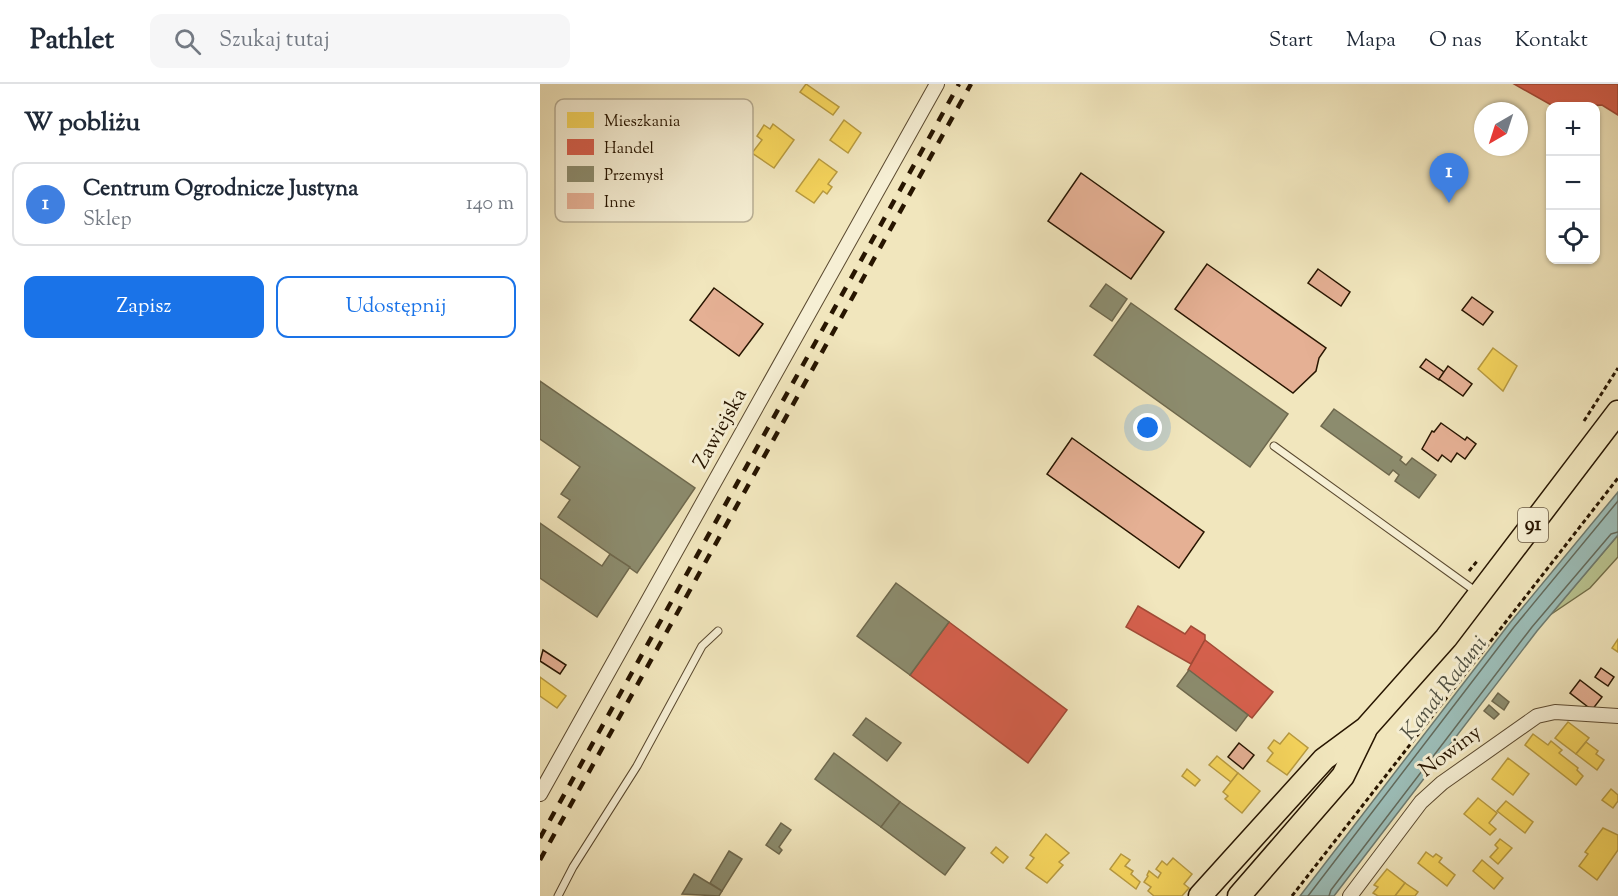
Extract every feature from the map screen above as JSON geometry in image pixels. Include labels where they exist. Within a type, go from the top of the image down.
[{"type":"main road","name":"91","points":[[1200,896],[1324,759],[1366,728],[1446,638],[1618,412]]},
{"type":"main road","name":"91","points":[[1239,896],[1343,776],[1366,728]]},
{"type":"street","name":"Zawiejska","points":[[540,794],[937,84]]},
{"type":"street","name":"Nowiny","points":[[1350,896],[1421,802],[1442,783],[1537,716],[1555,712],[1618,716]]},
{"type":"lane","points":[[1274,446],[1480,594]]},
{"type":"lane","points":[[558,896],[573,867],[637,766],[702,646],[718,631]]},
{"type":"path","points":[[1580,428],[1618,368]]},
{"type":"path","points":[[1293,896],[1618,478]]},
{"type":"path","points":[[1462,580],[1482,555]]},
{"type":"green space","points":[[1618,535],[1618,557],[1590,588],[1550,615]]},
{"type":"water","points":[[1618,492],[1618,535],[1537,631],[1334,896],[1300,896],[1509,624]]},
{"type":"building: Mieszkania","points":[[806,84],[839,107],[833,115],[800,92]]},
{"type":"building: Mieszkania","points":[[844,120],[861,133],[848,153],[830,140]]},
{"type":"building: Mieszkania","points":[[773,124],[794,140],[774,168],[753,154],[762,140],[757,136],[764,125],[770,129]]},
{"type":"building: Mieszkania","points":[[819,159],[837,172],[828,184],[832,187],[827,194],[823,191],[814,203],[796,191]]},
{"type":"building: Mieszkania","points":[[1493,348],[1517,366],[1503,391],[1478,369]]},
{"type":"building: Mieszkania","points":[[1618,639],[1618,652],[1612,648]]},
{"type":"building: Mieszkania","points":[[540,677],[566,696],[557,708],[540,696]]},
{"type":"building: Mieszkania","points":[[1568,722],[1589,738],[1576,754],[1555,738]]},
{"type":"building: Mieszkania","points":[[1289,733],[1308,748],[1287,775],[1267,761],[1273,753],[1268,748],[1274,740],[1280,744]]},
{"type":"building: Mieszkania","points":[[1533,734],[1548,745],[1551,741],[1562,750],[1559,753],[1578,768],[1577,770],[1583,776],[1576,785],[1525,745]]},
{"type":"building: Mieszkania","points":[[1586,742],[1598,751],[1596,754],[1604,760],[1597,770],[1576,754]]},
{"type":"building: Mieszkania","points":[[1217,756],[1238,773],[1231,782],[1209,765]]},
{"type":"building: Mieszkania","points":[[1508,758],[1529,774],[1513,795],[1492,779]]},
{"type":"building: Mieszkania","points":[[1187,769],[1200,780],[1195,786],[1182,776]]},
{"type":"building: Mieszkania","points":[[1238,773],[1260,791],[1242,813],[1225,799],[1228,796],[1223,792]]},
{"type":"building: Mieszkania","points":[[1611,789],[1618,795],[1618,801],[1613,808],[1602,800]]},
{"type":"building: Mieszkania","points":[[1478,798],[1497,813],[1489,823],[1496,829],[1490,835],[1464,814]]},
{"type":"building: Mieszkania","points":[[1506,801],[1533,822],[1525,833],[1497,811]]},
{"type":"building: Mieszkania","points":[[1603,828],[1618,835],[1618,850],[1597,880],[1579,866],[1588,854],[1585,852]]},
{"type":"building: Mieszkania","points":[[1046,834],[1069,853],[1059,862],[1063,865],[1047,883],[1026,868],[1034,858],[1030,855]]},
{"type":"building: Mieszkania","points":[[1500,839],[1512,848],[1498,864],[1490,857],[1498,848],[1495,845]]},
{"type":"building: Mieszkania","points":[[996,847],[1008,857],[1003,863],[991,853]]},
{"type":"building: Mieszkania","points":[[1426,852],[1433,857],[1436,854],[1442,858],[1439,862],[1455,875],[1447,886],[1418,863]]},
{"type":"building: Mieszkania","points":[[1121,854],[1130,860],[1125,866],[1133,871],[1131,874],[1140,882],[1136,889],[1110,869]]},
{"type":"building: Mieszkania","points":[[1173,858],[1192,874],[1184,884],[1189,888],[1182,896],[1154,896],[1148,891],[1151,887],[1144,882],[1149,871],[1158,878],[1161,873],[1156,869],[1162,861],[1167,865]]},
{"type":"building: Mieszkania","points":[[1482,860],[1503,878],[1494,889],[1473,871]]},
{"type":"building: Mieszkania","points":[[1387,869],[1405,883],[1395,896],[1378,896],[1373,893],[1378,887],[1374,885]]},
{"type":"building: Mieszkania","points":[[1405,883],[1418,892],[1415,896],[1395,896]]},
{"type":"building: Handel","points":[[1514,84],[1618,84],[1618,115],[1600,105],[1600,102],[1546,102]]},
{"type":"building: Handel","points":[[1138,606],[1185,634],[1191,626],[1205,635],[1205,640],[1191,664],[1126,627]]},
{"type":"building: Handel","points":[[949,622],[1067,710],[1028,763],[910,675]]},
{"type":"building: Handel","points":[[1205,640],[1273,692],[1252,718],[1188,670]]},
{"type":"building: Przemysł","points":[[1106,284],[1127,299],[1112,321],[1090,306]]},
{"type":"building: Przemysł","points":[[1131,303],[1288,414],[1250,467],[1094,355]]},
{"type":"building: Przemysł","points":[[540,381],[695,488],[637,573],[558,517],[570,500],[561,494],[580,467],[540,439]]},
{"type":"building: Przemysł","points":[[1334,409],[1402,457],[1400,460],[1406,465],[1412,458],[1436,475],[1419,498],[1395,481],[1399,475],[1393,470],[1389,475],[1321,426]]},
{"type":"building: Przemysł","points":[[540,523],[602,566],[610,554],[630,567],[597,617],[540,578]]},
{"type":"building: Przemysł","points":[[896,583],[949,622],[910,675],[857,636]]},
{"type":"building: Przemysł","points":[[1189,670],[1248,715],[1236,731],[1177,686]]},
{"type":"building: Przemysł","points":[[1498,693],[1509,702],[1504,710],[1492,701]]},
{"type":"building: Przemysł","points":[[1489,705],[1499,714],[1494,719],[1484,711]]},
{"type":"building: Przemysł","points":[[866,718],[901,743],[887,761],[853,735]]},
{"type":"building: Przemysł","points":[[834,753],[900,802],[881,827],[815,779]]},
{"type":"building: Przemysł","points":[[900,802],[965,848],[945,875],[881,827]]},
{"type":"building: Przemysł","points":[[781,823],[791,830],[779,847],[782,850],[779,854],[766,845]]},
{"type":"building: Przemysł","points":[[729,851],[742,859],[722,891],[710,883]]},
{"type":"building: Przemysł","points":[[694,874],[722,891],[719,896],[682,894]]},
{"type":"building: Inne","points":[[1081,173],[1164,232],[1131,279],[1048,221]]},
{"type":"building: Inne","points":[[1207,264],[1326,348],[1319,358],[1316,371],[1293,393],[1175,309]]},
{"type":"building: Inne","points":[[1318,269],[1350,292],[1341,306],[1308,283]]},
{"type":"building: Inne","points":[[714,288],[763,324],[739,356],[690,320]]},
{"type":"building: Inne","points":[[1472,297],[1493,312],[1483,325],[1462,310]]},
{"type":"building: Inne","points":[[1426,359],[1444,372],[1439,380],[1420,367]]},
{"type":"building: Inne","points":[[1448,366],[1472,384],[1463,396],[1439,379]]},
{"type":"building: Inne","points":[[1441,423],[1465,440],[1467,437],[1476,444],[1465,459],[1457,453],[1451,462],[1442,455],[1438,461],[1422,449],[1432,431],[1434,432]]},
{"type":"building: Inne","points":[[1072,438],[1204,532],[1179,568],[1047,474]]},
{"type":"building: Inne","points":[[543,650],[566,665],[560,674],[540,661]]},
{"type":"building: Inne","points":[[1601,668],[1614,677],[1608,686],[1595,677]]},
{"type":"building: Inne","points":[[1580,680],[1602,697],[1592,710],[1570,693]]},
{"type":"building: Inne","points":[[1239,743],[1254,755],[1243,769],[1228,757]]},
{"type":"railway","points":[[540,838],[959,84]]},
{"type":"railway","points":[[540,860],[971,84]]},
{"type":"place","name":"Centrum Ogrodnicze Justyna","points":[[1449,203]]},
{"type":"water label","name":"Kanał Raduni","points":[[1445,689]]}]
